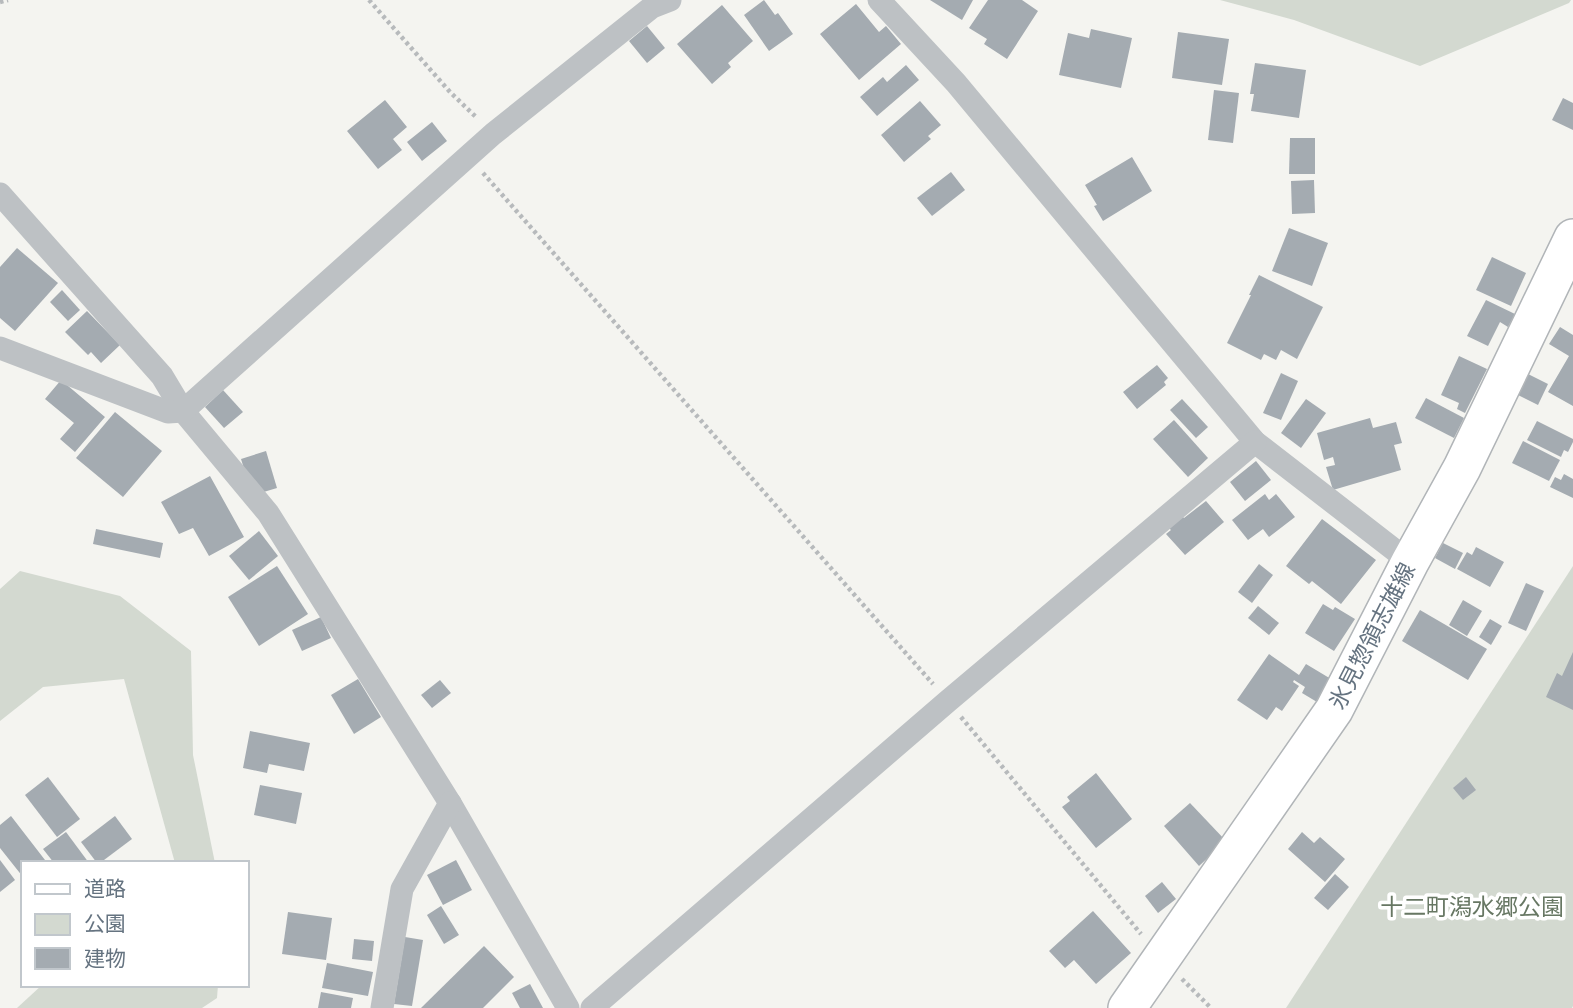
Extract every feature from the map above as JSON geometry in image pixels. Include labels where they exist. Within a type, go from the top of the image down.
[{"type":"main road","name":"氷見惣領志雄線","points":[[1127,1008],[1334,710],[1462,468],[1573,238]]},
{"type":"street","points":[[0,348],[168,412],[183,411],[493,134],[652,7],[670,0]]},
{"type":"street","points":[[879,0],[956,83],[1255,442],[1410,562]]},
{"type":"street","points":[[0,194],[162,376],[183,411],[268,513],[450,803],[568,1008]]},
{"type":"street","points":[[592,1008],[948,701],[1255,442]]},
{"type":"street","points":[[382,1008],[402,889],[450,803]]},
{"type":"path","points":[[0,2],[8,0]]},
{"type":"path","points":[[369,0],[450,92],[493,134]]},
{"type":"path","points":[[469,157],[948,701],[1162,959],[1211,1008]]},
{"type":"green space","points":[[1220,0],[1571,0],[1420,66],[1294,20]]},
{"type":"green space","name":"十二町潟水郷公園","points":[[1573,566],[1572,1008],[1286,1008]]},
{"type":"green space","points":[[20,571],[120,596],[191,651],[193,755],[215,861],[174,861],[124,679],[43,687],[0,721],[0,589]]},
{"type":"green space","points":[[40,987],[218,987],[217,998],[202,1008],[17,1008]]},
{"type":"building","points":[[764,0],[775,15],[778,13],[793,34],[769,51],[744,15]]},
{"type":"building","points":[[930,0],[973,0],[962,20]]},
{"type":"building","points":[[988,0],[1022,0],[1038,11],[1007,59],[984,44],[987,39],[969,28]]},
{"type":"building","points":[[856,4],[879,32],[886,26],[901,44],[859,80],[820,34]]},
{"type":"building","points":[[722,5],[753,41],[728,63],[731,67],[712,84],[677,44]]},
{"type":"building","points":[[647,26],[665,48],[647,63],[629,41]]},
{"type":"building","points":[[1091,29],[1132,38],[1121,88],[1059,75],[1068,33],[1089,38]]},
{"type":"building","points":[[1178,32],[1229,39],[1222,85],[1172,78]]},
{"type":"building","points":[[1255,63],[1306,70],[1299,118],[1251,111],[1254,94],[1250,94]]},
{"type":"building","points":[[906,65],[919,80],[877,116],[860,97],[883,77],[887,82]]},
{"type":"building","points":[[1214,90],[1239,93],[1233,143],[1208,140]]},
{"type":"building","points":[[1563,98],[1573,103],[1573,130],[1552,120]]},
{"type":"building","points":[[385,100],[407,127],[393,139],[402,150],[378,169],[347,131]]},
{"type":"building","points":[[920,101],[941,125],[928,136],[931,139],[904,162],[881,135]]},
{"type":"building","points":[[432,122],[447,141],[422,161],[407,142]]},
{"type":"building","points":[[1290,138],[1315,138],[1315,174],[1289,174]]},
{"type":"building","points":[[1132,157],[1152,191],[1103,221],[1085,185]]},
{"type":"building","points":[[951,172],[965,190],[932,216],[917,198]]},
{"type":"building","points":[[1314,180],[1315,213],[1292,214],[1291,181]]},
{"type":"building","points":[[1289,228],[1328,243],[1312,286],[1272,271]]},
{"type":"building","points":[[17,248],[58,283],[15,331],[0,318],[0,267]]},
{"type":"building","points":[[1492,257],[1526,273],[1511,306],[1476,290]]},
{"type":"building","points":[[1259,275],[1323,307],[1297,359],[1281,350],[1276,360],[1264,354],[1261,360],[1227,343]]},
{"type":"building","points":[[62,290],[80,310],[68,321],[50,302]]},
{"type":"building","points":[[1486,300],[1515,314],[1508,327],[1500,322],[1488,346],[1467,336]]},
{"type":"building","points":[[87,311],[120,345],[101,363],[91,352],[88,355],[65,332]]},
{"type":"building","points":[[1560,327],[1573,335],[1573,406],[1548,392],[1569,356],[1549,344]]},
{"type":"building","points":[[1459,356],[1487,369],[1465,413],[1457,409],[1459,403],[1441,395]]},
{"type":"building","points":[[1157,365],[1168,378],[1164,382],[1166,385],[1137,409],[1123,392]]},
{"type":"building","points":[[1281,373],[1298,381],[1281,420],[1263,413]]},
{"type":"building","points":[[1528,374],[1548,384],[1538,405],[1518,395]]},
{"type":"building","points":[[61,380],[105,417],[75,452],[60,439],[74,423],[45,399]]},
{"type":"building","points":[[223,390],[243,412],[224,428],[205,407]]},
{"type":"building","points":[[1426,398],[1464,418],[1454,438],[1415,418]]},
{"type":"building","points":[[1182,399],[1208,427],[1196,438],[1170,410]]},
{"type":"building","points":[[1306,399],[1326,413],[1301,448],[1281,433]]},
{"type":"building","points":[[115,412],[162,451],[123,497],[76,458]]},
{"type":"building","points":[[1370,418],[1373,428],[1396,422],[1402,443],[1394,445],[1401,470],[1333,490],[1326,467],[1335,465],[1333,457],[1324,460],[1317,433]]},
{"type":"building","points":[[1174,420],[1208,458],[1188,477],[1153,439]]},
{"type":"building","points":[[1537,421],[1573,439],[1568,452],[1564,450],[1561,457],[1527,440]]},
{"type":"building","points":[[1523,441],[1560,460],[1549,481],[1512,463]]},
{"type":"building","points":[[266,451],[277,488],[257,494],[247,478],[241,459]]},
{"type":"building","points":[[1256,461],[1271,480],[1245,501],[1230,482]]},
{"type":"building","points":[[1564,474],[1573,479],[1573,498],[1550,487],[1555,477],[1561,480]]},
{"type":"building","points":[[210,476],[244,537],[209,556],[193,528],[179,534],[161,502]]},
{"type":"building","points":[[1265,494],[1269,500],[1276,494],[1295,517],[1269,537],[1263,529],[1248,540],[1232,520]]},
{"type":"building","points":[[1206,501],[1224,522],[1185,555],[1166,534],[1171,530],[1168,527]]},
{"type":"building","points":[[1322,519],[1376,560],[1341,604],[1312,581],[1309,584],[1286,566]]},
{"type":"building","points":[[96,529],[163,543],[160,558],[93,544]]},
{"type":"building","points":[[259,531],[278,556],[249,580],[229,556]]},
{"type":"building","points":[[1443,543],[1463,553],[1455,569],[1435,558]]},
{"type":"building","points":[[1476,547],[1504,562],[1490,587],[1457,569],[1467,552],[1472,555]]},
{"type":"building","points":[[1259,564],[1273,575],[1252,603],[1238,592]]},
{"type":"building","points":[[277,566],[308,614],[259,646],[228,597]]},
{"type":"building","points":[[1526,583],[1544,591],[1526,631],[1508,623]]},
{"type":"building","points":[[1463,600],[1482,611],[1467,636],[1449,625]]},
{"type":"building","points":[[1323,604],[1333,610],[1335,607],[1355,619],[1334,651],[1305,633]]},
{"type":"building","points":[[1258,606],[1279,623],[1269,635],[1248,618]]},
{"type":"building","points":[[1420,610],[1487,649],[1468,680],[1402,641]]},
{"type":"building","points":[[321,617],[331,638],[302,651],[292,630]]},
{"type":"building","points":[[1490,619],[1502,626],[1491,645],[1479,637]]},
{"type":"building","points":[[1573,652],[1573,710],[1546,697],[1557,673],[1562,676]]},
{"type":"building","points":[[1269,654],[1299,675],[1306,664],[1336,682],[1322,705],[1302,693],[1305,687],[1294,680],[1299,686],[1282,711],[1276,707],[1267,720],[1237,700]]},
{"type":"building","points":[[358,679],[381,717],[354,734],[331,695]]},
{"type":"building","points":[[440,680],[451,693],[432,708],[421,695]]},
{"type":"building","points":[[250,731],[310,743],[304,771],[269,764],[267,773],[243,768]]},
{"type":"building","points":[[1096,773],[1132,819],[1096,848],[1062,807],[1070,801],[1067,797]]},
{"type":"building","points":[[48,777],[80,819],[57,837],[25,795]]},
{"type":"building","points":[[1466,777],[1476,790],[1463,800],[1453,788]]},
{"type":"building","points":[[260,785],[302,793],[296,824],[254,815]]},
{"type":"building","points":[[1190,803],[1226,841],[1199,866],[1164,826]]},
{"type":"building","points":[[11,816],[45,860],[21,861],[21,874],[0,848],[0,825]]},
{"type":"building","points":[[115,816],[132,839],[103,861],[95,861],[81,842]]},
{"type":"building","points":[[66,832],[88,861],[52,861],[43,849]]},
{"type":"building","points":[[1302,832],[1314,843],[1320,837],[1345,859],[1325,882],[1288,849]]},
{"type":"building","points":[[0,860],[15,880],[0,892]]},
{"type":"building","points":[[456,860],[472,890],[443,905],[427,875]]},
{"type":"building","points":[[1335,874],[1349,887],[1328,910],[1314,898]]},
{"type":"building","points":[[1162,882],[1176,899],[1158,913],[1145,896]]},
{"type":"building","points":[[441,906],[459,935],[444,944],[427,915]]},
{"type":"building","points":[[1093,911],[1131,953],[1096,984],[1074,960],[1065,968],[1049,951]]},
{"type":"building","points":[[288,912],[332,918],[326,960],[282,954]]},
{"type":"building","points":[[405,937],[423,940],[412,1006],[394,1004]]},
{"type":"building","points":[[354,939],[374,941],[372,961],[352,959]]},
{"type":"building","points":[[484,946],[514,977],[483,1008],[421,1008]]},
{"type":"building","points":[[327,963],[373,972],[368,996],[322,988]]},
{"type":"building","points":[[530,984],[543,1008],[520,1008],[512,993]]},
{"type":"building","points":[[321,992],[353,998],[351,1008],[318,1008]]}]
